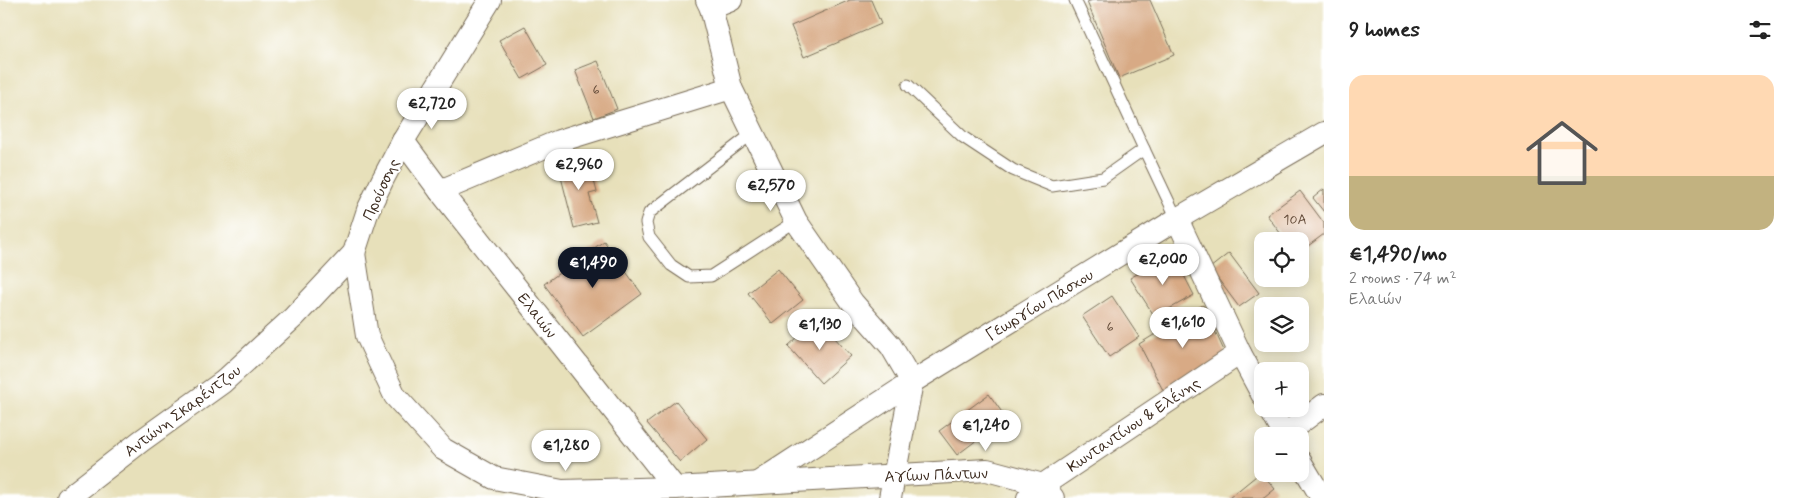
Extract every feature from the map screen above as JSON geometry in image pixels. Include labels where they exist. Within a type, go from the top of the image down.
[{"type":"street","name":"Προύσσης","points":[[354,252],[368,210],[403,141],[490,0]]},
{"type":"street","points":[[717,3],[731,88],[796,221],[853,302],[891,346],[912,382],[890,498]]},
{"type":"street","points":[[440,191],[559,141],[731,88]]},
{"type":"street","name":"Γεωργίου Πάσχου","points":[[759,483],[912,382],[1177,220],[1324,133]]},
{"type":"street","name":"Ελαιών","points":[[403,141],[440,191],[675,488]]},
{"type":"street","points":[[1177,220],[1254,379]]},
{"type":"street","name":"Αγίων Πάντων","points":[[354,252],[367,336],[395,396],[443,449],[494,478],[562,491],[675,488],[987,470],[1041,494]]},
{"type":"street","name":"Αντώνη Σκαρέντζου","points":[[68,498],[141,441],[223,382],[294,317],[354,252]]},
{"type":"street","name":"Κωνταντίνου & Ελένης","points":[[1041,494],[1240,353]]},
{"type":"street","points":[[1296,427],[1324,405]]},
{"type":"street","points":[[1309,476],[1322,498]]},
{"type":"lane","points":[[1075,0],[1177,220]]},
{"type":"lane","points":[[908,85],[963,137],[1013,170],[1052,186],[1103,178],[1144,149]]},
{"type":"lane","points":[[753,133],[650,212],[646,223],[648,237],[670,265],[690,277],[711,276],[796,221]]},
{"type":"building","points":[[850,0],[871,0],[881,24],[804,57],[791,26]]},
{"type":"building","points":[[1093,0],[1150,0],[1174,55],[1119,78],[1087,2]]},
{"type":"building","points":[[525,26],[547,65],[522,79],[499,40]]},
{"type":"building","points":[[598,61],[617,109],[594,118],[575,70]]},
{"type":"building","points":[[588,158],[597,192],[589,194],[597,222],[574,228],[558,165]]},
{"type":"building","points":[[1324,189],[1324,212],[1313,198]]},
{"type":"building","points":[[1300,191],[1324,223],[1324,234],[1309,245],[1309,232],[1279,232],[1267,215]]},
{"type":"building","points":[[604,241],[642,294],[583,337],[544,284]]},
{"type":"building","points":[[1229,253],[1259,293],[1239,307],[1210,268]]},
{"type":"building","points":[[1173,254],[1194,295],[1155,317],[1130,278]]},
{"type":"building","points":[[778,269],[803,300],[773,324],[748,293]]},
{"type":"building","points":[[1112,296],[1139,337],[1109,357],[1082,316]]},
{"type":"building","points":[[1203,305],[1226,355],[1165,394],[1139,344]]},
{"type":"building","points":[[818,319],[851,356],[821,383],[788,346]]},
{"type":"building","points":[[989,394],[1006,418],[957,455],[939,431]]},
{"type":"building","points":[[676,401],[707,439],[680,462],[647,423]]},
{"type":"building","points":[[1254,478],[1254,482],[1269,482],[1275,489],[1264,498],[1229,498]]}]
